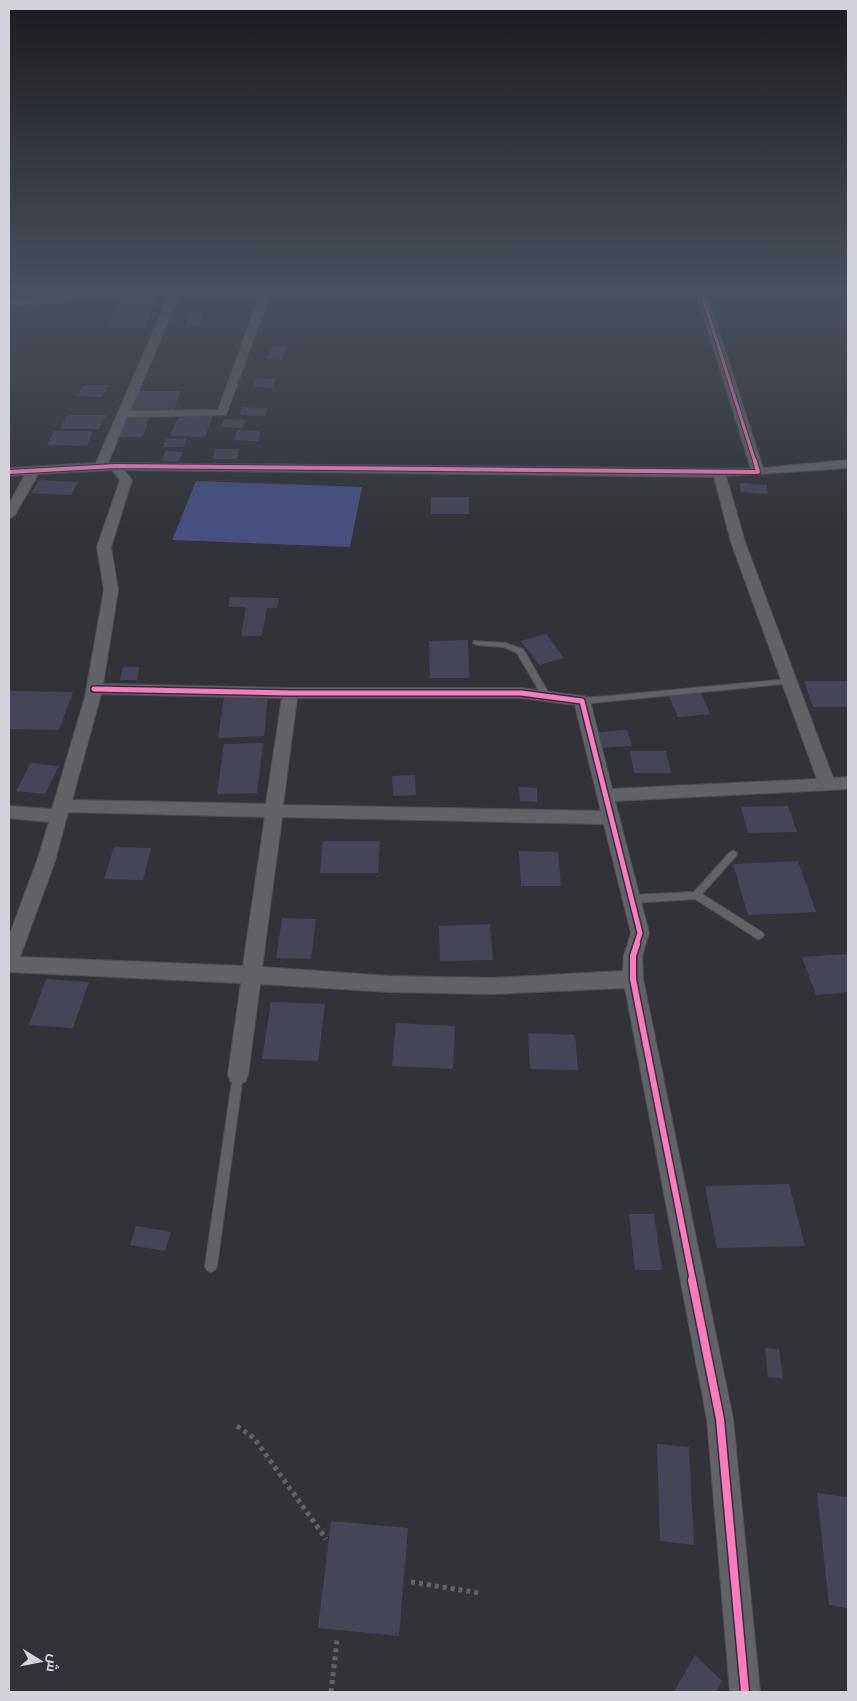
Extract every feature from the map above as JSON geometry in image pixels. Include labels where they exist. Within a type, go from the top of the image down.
[{"type":"street","points":[[107,467],[123,414],[142,370]]},
{"type":"street","points":[[123,414],[222,413],[237,370]]},
{"type":"street","points":[[727,370],[758,472]]},
{"type":"street","points":[[9,472],[107,467],[719,473],[758,472],[848,464]]},
{"type":"street","points":[[107,467],[126,480],[104,547],[111,590],[94,689],[46,861],[9,962],[389,984],[492,986],[634,979]]},
{"type":"street","points":[[9,516],[34,470]]},
{"type":"street","points":[[719,473],[738,542],[827,784]]},
{"type":"street","points":[[94,689],[290,693],[520,693],[582,701],[640,933],[633,956],[634,979],[720,1419],[745,1692]]},
{"type":"street","points":[[238,1075],[290,693]]},
{"type":"street","points":[[605,795],[848,783]]},
{"type":"street","points":[[9,812],[275,810],[610,818]]},
{"type":"lane","points":[[477,643],[505,645],[520,650],[547,697]]},
{"type":"lane","points":[[582,701],[663,692],[716,690],[790,681]]},
{"type":"lane","points":[[696,895],[733,854]]},
{"type":"lane","points":[[633,899],[696,895],[759,935]]},
{"type":"lane","points":[[211,1266],[238,1075]]},
{"type":"path","points":[[237,1426],[254,1438],[326,1539]]},
{"type":"path","points":[[411,1582],[479,1593]]},
{"type":"path","points":[[332,1692],[337,1640]]},
{"type":"shaded area","points":[[196,481],[362,487],[350,547],[172,540]]},
{"type":"building","points":[[256,378],[276,379],[273,388],[253,387]]},
{"type":"building","points":[[84,385],[109,385],[102,397],[77,396]]},
{"type":"building","points":[[137,391],[181,391],[174,411],[129,411]]},
{"type":"building","points":[[242,407],[267,408],[265,416],[239,415]]},
{"type":"building","points":[[67,415],[106,415],[99,429],[60,429]]},
{"type":"building","points":[[126,415],[150,415],[143,437],[118,437]]},
{"type":"building","points":[[179,415],[213,416],[205,437],[170,436]]},
{"type":"building","points":[[224,419],[246,420],[242,428],[221,427]]},
{"type":"building","points":[[237,430],[261,431],[258,441],[234,440]]},
{"type":"building","points":[[54,431],[93,431],[87,446],[47,445]]},
{"type":"building","points":[[167,438],[187,439],[183,447],[163,447]]},
{"type":"building","points":[[215,449],[239,449],[237,459],[213,459]]},
{"type":"building","points":[[166,451],[183,452],[178,462],[160,461]]},
{"type":"building","points":[[40,480],[78,482],[71,495],[31,493]]},
{"type":"building","points":[[740,483],[767,485],[768,494],[741,492]]},
{"type":"building","points":[[431,497],[469,497],[469,514],[431,514]]},
{"type":"building","points":[[230,597],[279,598],[277,608],[267,608],[262,636],[241,636],[246,607],[228,607]]},
{"type":"building","points":[[546,634],[564,658],[539,665],[521,641]]},
{"type":"building","points":[[468,640],[469,678],[430,678],[429,641]]},
{"type":"building","points":[[123,667],[139,667],[137,680],[120,680]]},
{"type":"building","points":[[804,681],[848,681],[848,707],[813,707]]},
{"type":"building","points":[[9,691],[73,692],[59,730],[9,729]]},
{"type":"building","points":[[701,693],[710,714],[678,717],[669,696]]},
{"type":"building","points":[[268,696],[264,736],[218,738],[224,697]]},
{"type":"building","points":[[627,730],[632,746],[602,748],[598,732]]},
{"type":"building","points":[[263,743],[257,793],[217,794],[224,744]]},
{"type":"building","points":[[630,751],[666,751],[671,773],[634,773]]},
{"type":"building","points":[[31,763],[59,766],[45,794],[16,791]]},
{"type":"building","points":[[415,775],[416,795],[393,796],[392,776]]},
{"type":"building","points":[[519,787],[537,788],[537,802],[520,801]]},
{"type":"building","points":[[788,806],[797,832],[748,833],[741,807]]},
{"type":"building","points":[[323,841],[380,841],[378,873],[320,873]]},
{"type":"building","points":[[114,847],[151,848],[143,880],[104,879]]},
{"type":"building","points":[[519,851],[558,852],[561,886],[521,886]]},
{"type":"building","points":[[798,861],[816,912],[748,915],[733,864]]},
{"type":"building","points":[[282,918],[316,919],[311,959],[276,958]]},
{"type":"building","points":[[490,924],[493,960],[440,961],[439,926]]},
{"type":"building","points":[[848,954],[848,992],[816,995],[802,957]]},
{"type":"building","points":[[46,979],[89,982],[73,1028],[29,1025]]},
{"type":"building","points":[[271,1002],[325,1004],[318,1061],[262,1059]]},
{"type":"building","points":[[396,1023],[455,1026],[453,1069],[392,1066]]},
{"type":"building","points":[[528,1033],[575,1035],[578,1070],[530,1069]]},
{"type":"building","points":[[789,1184],[805,1246],[717,1248],[705,1186]]},
{"type":"building","points":[[629,1214],[654,1214],[662,1270],[635,1270]]},
{"type":"building","points":[[136,1226],[171,1232],[165,1251],[130,1245]]},
{"type":"building","points":[[765,1348],[779,1349],[783,1378],[768,1377]]},
{"type":"building","points":[[657,1444],[689,1447],[694,1545],[660,1541]]},
{"type":"building","points":[[817,1493],[848,1497],[848,1608],[829,1605]]},
{"type":"building","points":[[331,1521],[408,1528],[399,1636],[318,1628]]},
{"type":"building","points":[[695,1655],[722,1681],[716,1692],[674,1692]]},
{"type":"cycle path","points":[[9,472],[115,466],[758,472],[726,370]]},
{"type":"cycle path","points":[[94,689],[290,693],[521,693],[582,701],[640,933],[633,956],[633,979],[720,1419],[745,1692]]}]
